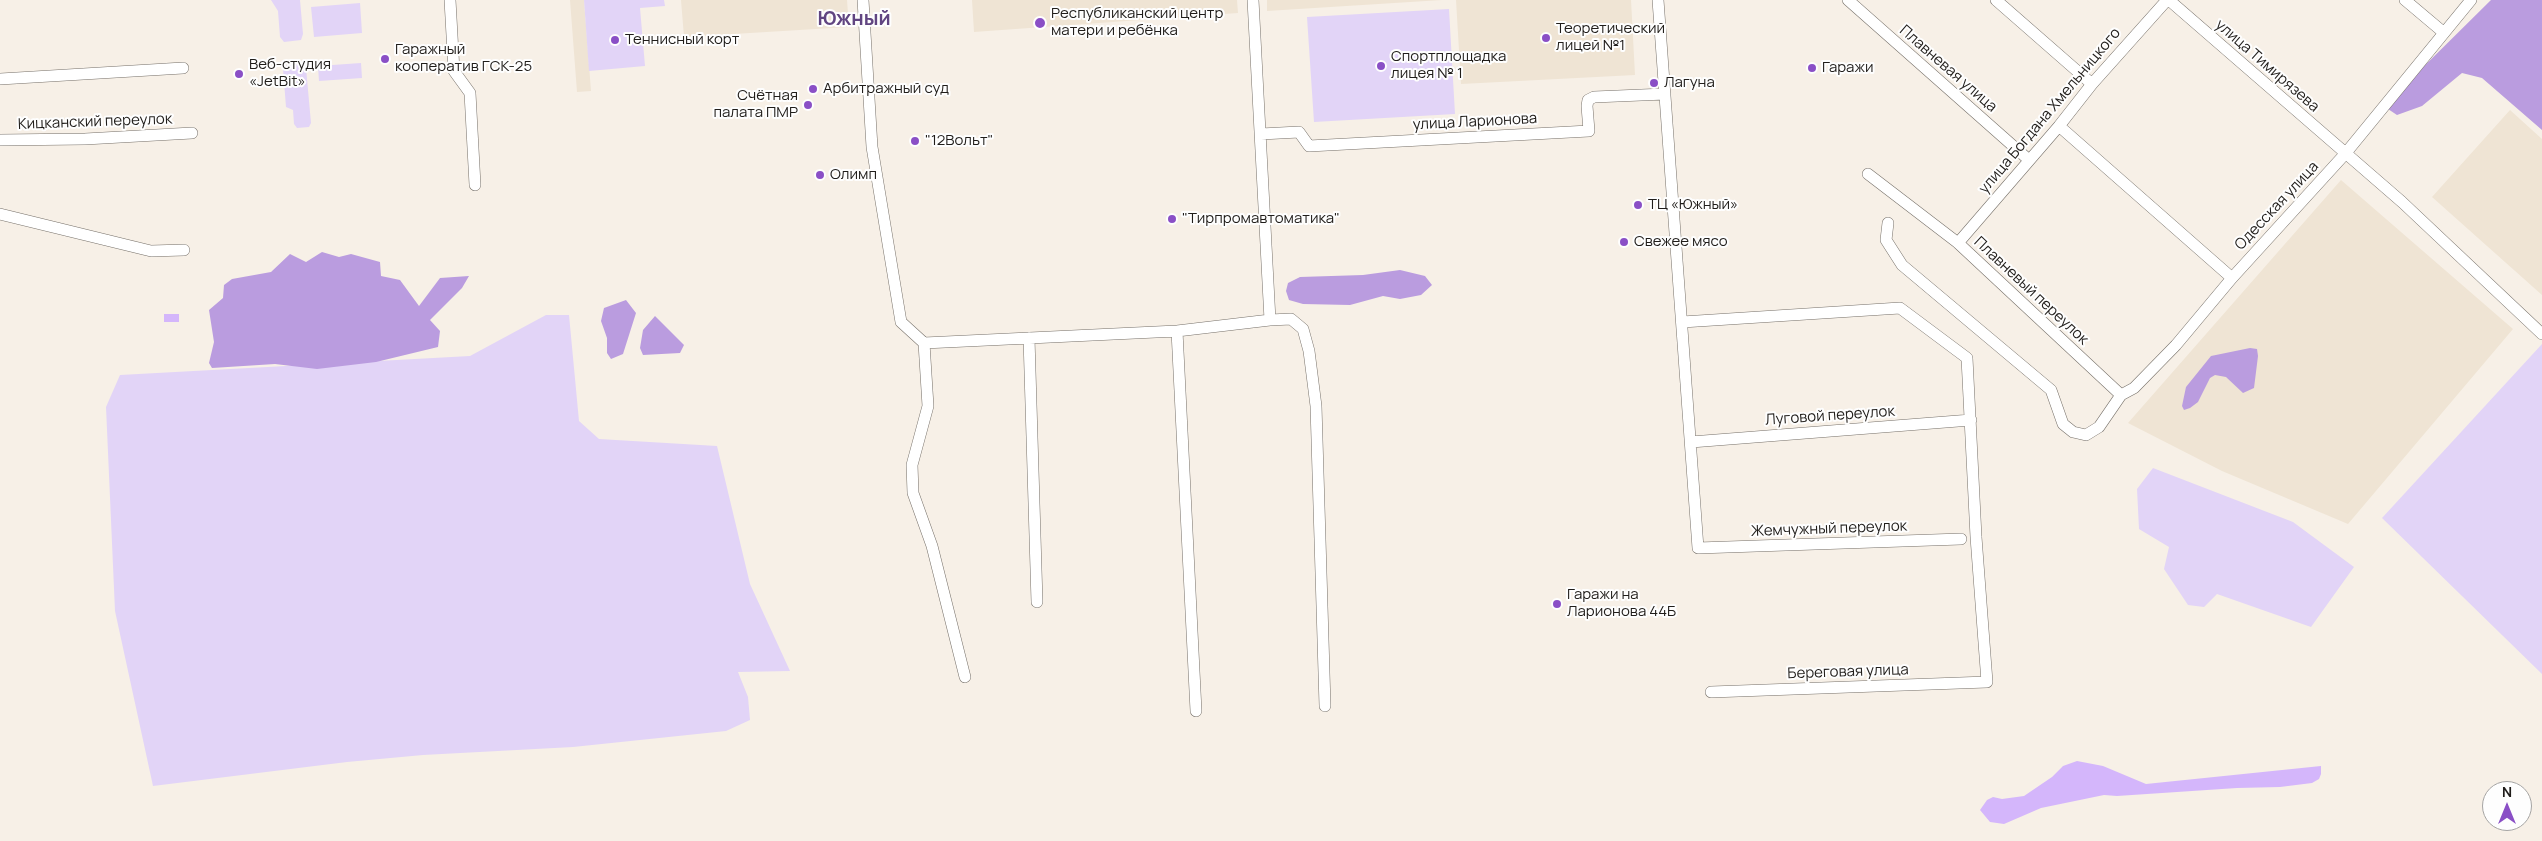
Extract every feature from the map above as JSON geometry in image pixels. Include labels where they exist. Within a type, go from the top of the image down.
[{"type":"street","points":[[450,0],[454,71],[470,93],[475,185]]},
{"type":"street","points":[[863,0],[872,147],[901,322],[924,343],[928,406],[912,464],[914,492],[932,546],[966,677]]},
{"type":"street","points":[[1253,0],[1270,320]]},
{"type":"street","points":[[1658,0],[1691,442]]},
{"type":"street","name":"Плавневая улица","points":[[1848,0],[2029,160]]},
{"type":"street","points":[[1996,0],[2092,84]]},
{"type":"street","name":"улица Богдана Хмельницкого","points":[[1958,243],[2059,126],[2092,84],[2168,0]]},
{"type":"street","name":"улица Тимирязева","points":[[2168,0],[2402,202],[2542,334]]},
{"type":"street","points":[[2405,0],[2444,32]]},
{"type":"street","name":"Одесская улица","points":[[1888,223],[1886,240],[1902,265],[2051,390],[2063,424],[2073,432],[2086,435],[2099,427],[2121,395],[2134,388],[2147,376],[2232,278],[2345,154],[2471,0]]},
{"type":"street","points":[[0,79],[183,68]]},
{"type":"street","name":"улица Ларионова","points":[[1261,134],[1299,132],[1309,146],[1589,131],[1587,106],[1588,100],[1594,97],[1665,94]]},
{"type":"street","points":[[2059,126],[2232,278]]},
{"type":"street","name":"Кицканский переулок","points":[[0,140],[85,139],[192,133]]},
{"type":"street","name":"Плавневый переулок","points":[[1868,174],[1958,243],[2121,395]]},
{"type":"street","points":[[0,214],[150,251],[184,250]]},
{"type":"street","points":[[1682,322],[1900,308],[1967,358],[1971,420]]},
{"type":"street","points":[[924,343],[1177,331],[1291,319],[1303,329],[1309,351],[1316,406],[1325,706]]},
{"type":"street","points":[[1177,331],[1196,711]]},
{"type":"street","points":[[1029,338],[1037,602]]},
{"type":"street","name":"Луговой переулок","points":[[1691,442],[1971,420]]},
{"type":"street","name":"Береговая улица","points":[[1710,692],[1987,682],[1976,537],[1971,420]]},
{"type":"street","name":"Жемчужный переулок","points":[[1691,442],[1698,548],[1961,539]]},
{"type":"shaded area","points":[[271,0],[300,0],[303,34],[301,40],[284,42],[280,37],[278,11]]},
{"type":"shaded area","points":[[570,0],[584,0],[591,91],[577,92]]},
{"type":"shaded area","name":"Теннисный корт","points":[[584,0],[664,0],[665,6],[640,8],[645,66],[589,71]]},
{"type":"shaded area","points":[[681,0],[847,0],[849,27],[684,37]]},
{"type":"shaded area","name":"Республиканский центр матери и ребёнка","points":[[972,0],[1237,0],[1238,13],[974,32]]},
{"type":"shaded area","points":[[1267,0],[1442,0],[1267,11]]},
{"type":"shaded area","name":"Теоретический лицей №1","points":[[1456,0],[1631,0],[1635,75],[1461,84]]},
{"type":"shaded area","points":[[2491,0],[2542,0],[2542,130],[2482,78],[2462,73],[2422,106],[2397,115],[2388,109],[2400,90]]},
{"type":"shaded area","points":[[360,3],[362,33],[314,37],[311,7]]},
{"type":"shaded area","name":"Спортплощадка лицея № 1","points":[[1449,9],[1455,114],[1314,122],[1307,17]]},
{"type":"shaded area","points":[[361,63],[362,78],[319,81],[318,66]]},
{"type":"shaded area","points":[[304,64],[306,68],[311,123],[309,127],[297,128],[294,124],[293,110],[286,107],[283,69],[287,65]]},
{"type":"shaded area","points":[[2510,110],[2542,139],[2542,295],[2432,197]]},
{"type":"shaded area","points":[[2341,180],[2513,329],[2348,524],[2222,471],[2128,423]]},
{"type":"shaded area","points":[[322,252],[339,257],[351,254],[380,262],[381,276],[400,280],[419,306],[440,278],[469,276],[462,288],[430,320],[440,331],[438,347],[376,362],[317,369],[275,364],[212,368],[209,363],[214,342],[209,310],[223,298],[224,285],[232,279],[271,272],[290,254],[306,262]]},
{"type":"shaded area","points":[[1400,270],[1425,276],[1432,285],[1421,295],[1400,299],[1383,296],[1350,305],[1303,304],[1289,300],[1286,291],[1288,283],[1300,277],[1363,275]]},
{"type":"shaded area","points":[[626,300],[636,313],[623,354],[611,359],[607,353],[607,338],[601,321],[604,308]]},
{"type":"shaded area","points":[[164,314],[179,314],[179,322],[164,322]]},
{"type":"shaded area","points":[[546,315],[569,315],[579,421],[599,439],[717,446],[750,584],[790,671],[738,672],[748,697],[750,720],[726,731],[573,747],[423,755],[347,762],[153,786],[115,611],[106,407],[120,375],[470,356]]},
{"type":"shaded area","points":[[655,316],[684,345],[680,353],[643,355],[640,348],[643,330]]},
{"type":"shaded area","points":[[2542,344],[2542,674],[2382,518]]},
{"type":"shaded area","points":[[2250,348],[2257,349],[2258,356],[2254,388],[2243,393],[2226,377],[2215,375],[2210,378],[2198,402],[2184,410],[2182,406],[2186,387],[2211,356]]},
{"type":"shaded area","points":[[2153,468],[2293,522],[2354,567],[2311,627],[2217,594],[2204,607],[2188,605],[2164,569],[2169,547],[2139,529],[2137,489]]},
{"type":"shaded area","points":[[2077,761],[2103,766],[2146,784],[2321,766],[2321,774],[2319,779],[2312,783],[2280,787],[2117,796],[2104,795],[2041,808],[2004,824],[1990,822],[1980,810],[1987,800],[1993,797],[2002,799],[2024,796],[2052,777],[2063,766]]},
{"type":"place","name":"Республиканский центр матери и ребёнка","points":[[1040,23]]},
{"type":"place","name":"Теоретический лицей №1","points":[[1546,38]]},
{"type":"place","name":"Теннисный корт","points":[[615,40]]},
{"type":"place","name":"Гаражный кооператив ГСК-25","points":[[385,59]]},
{"type":"place","name":"Спортплощадка лицея № 1","points":[[1381,66]]},
{"type":"place","name":"Гаражи","points":[[1812,68]]},
{"type":"place","name":"Веб-студия «JetBit»","points":[[239,74]]},
{"type":"place","name":"Лагуна","points":[[1654,83]]},
{"type":"place","name":"Арбитражный суд","points":[[813,89]]},
{"type":"place","name":"Счётная палата ПМР","points":[[808,105]]},
{"type":"place","name":"\"12Вольт\"","points":[[915,141]]},
{"type":"place","name":"Олимп","points":[[820,175]]},
{"type":"place","name":"ТЦ «Южный»","points":[[1638,205]]},
{"type":"place","name":"\"Тирпромавтоматика\"","points":[[1172,219]]},
{"type":"place","name":"Свежее мясо","points":[[1624,242]]},
{"type":"place","name":"Гаражи на Ларионова 44Б","points":[[1557,604]]},
{"type":"district","name":"Южный","points":[[854,19]]}]
